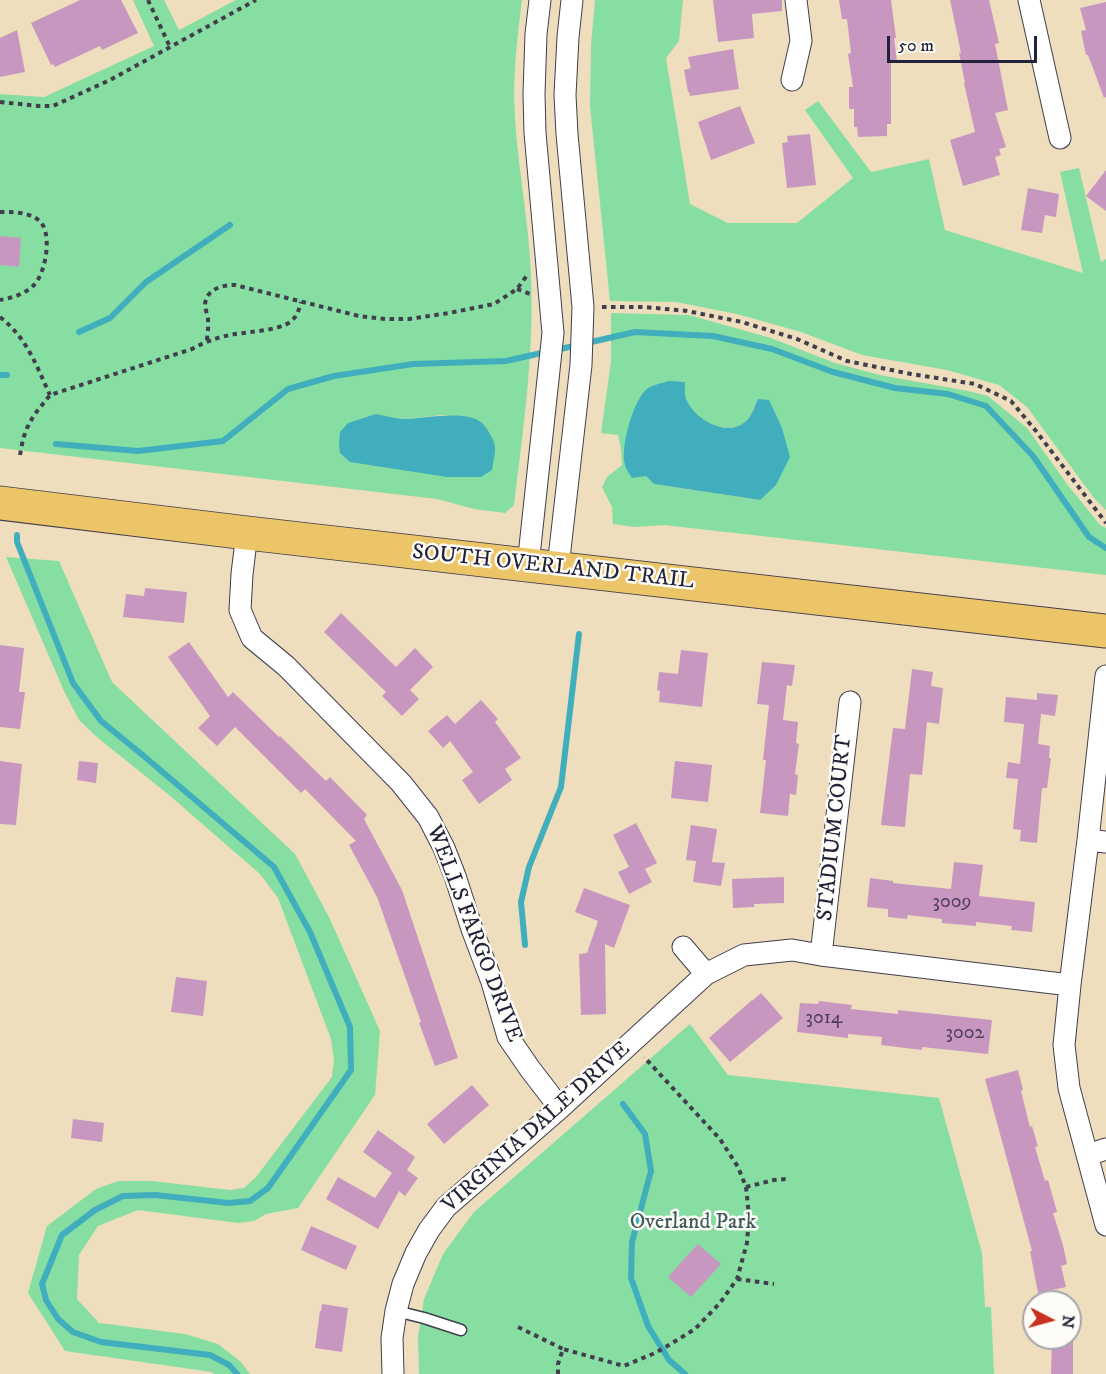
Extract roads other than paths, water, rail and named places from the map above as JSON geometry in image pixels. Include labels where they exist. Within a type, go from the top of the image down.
[{"type":"main road","name":"SOUTH OVERLAND TRAIL","points":[[0,503],[1106,631]]},
{"type":"street","points":[[540,0],[536,34],[535,133],[544,301],[554,333],[550,364],[543,566]]},
{"type":"street","points":[[543,566],[580,365],[582,335],[583,307],[567,134],[568,37],[572,0]]},
{"type":"street","points":[[792,80],[801,41],[796,0]]},
{"type":"street","points":[[1029,0],[1060,138]]},
{"type":"street","points":[[544,301],[583,307]]},
{"type":"street","name":"WELLS FARGO DRIVE","points":[[247,533],[240,610],[252,638],[286,666],[401,783],[428,817],[455,876],[492,982],[508,1037],[560,1108]]},
{"type":"street","points":[[1106,676],[1097,841],[1070,985],[1065,1045],[1069,1088],[1097,1152],[1106,1225]]},
{"type":"street","name":"STADIUM COURT","points":[[821,955],[850,702]]},
{"type":"street","points":[[683,947],[706,974]]},
{"type":"street","name":"VIRGINIA DALE DRIVE","points":[[393,1374],[392,1338],[403,1284],[429,1230],[446,1208],[560,1108],[706,974],[744,955],[792,950],[1070,985]]},
{"type":"lane","points":[[396,1311],[461,1330]]},
{"type":"water","points":[[669,381],[685,382],[685,397],[691,408],[705,420],[722,427],[731,428],[740,425],[749,418],[758,399],[769,400],[782,428],[790,457],[776,485],[760,500],[654,484],[646,476],[632,478],[626,467],[624,448],[633,413],[647,389]]},
{"type":"water","points":[[376,414],[403,419],[465,416],[475,419],[484,424],[495,445],[492,470],[481,477],[447,477],[350,462],[340,453],[340,432],[348,423]]},
{"type":"waterway","points":[[79,332],[110,318],[146,282],[230,225]]},
{"type":"waterway","points":[[556,350],[635,332],[713,336],[772,349],[833,372],[895,388],[948,394],[986,406],[1033,456],[1089,537],[1106,548]]},
{"type":"waterway","points":[[56,444],[138,451],[223,441],[288,389],[334,376],[413,364],[506,361],[546,352]]},
{"type":"waterway","points":[[0,375],[7,375]]},
{"type":"waterway","points":[[17,535],[17,542],[73,683],[101,721],[274,867],[310,932],[350,1027],[351,1070],[268,1188],[250,1201],[229,1203],[155,1195],[123,1196],[95,1210],[62,1235],[42,1284],[46,1300],[58,1319],[73,1332],[101,1342],[210,1355],[229,1365],[237,1374]]},
{"type":"waterway","points":[[525,945],[521,902],[529,867],[561,787],[579,634]]},
{"type":"waterway","points":[[623,1104],[645,1134],[651,1171],[632,1242],[631,1278],[648,1326],[669,1360],[685,1374]]},
{"type":"park label","name":"Overland Park","points":[[693,1223]]}]
